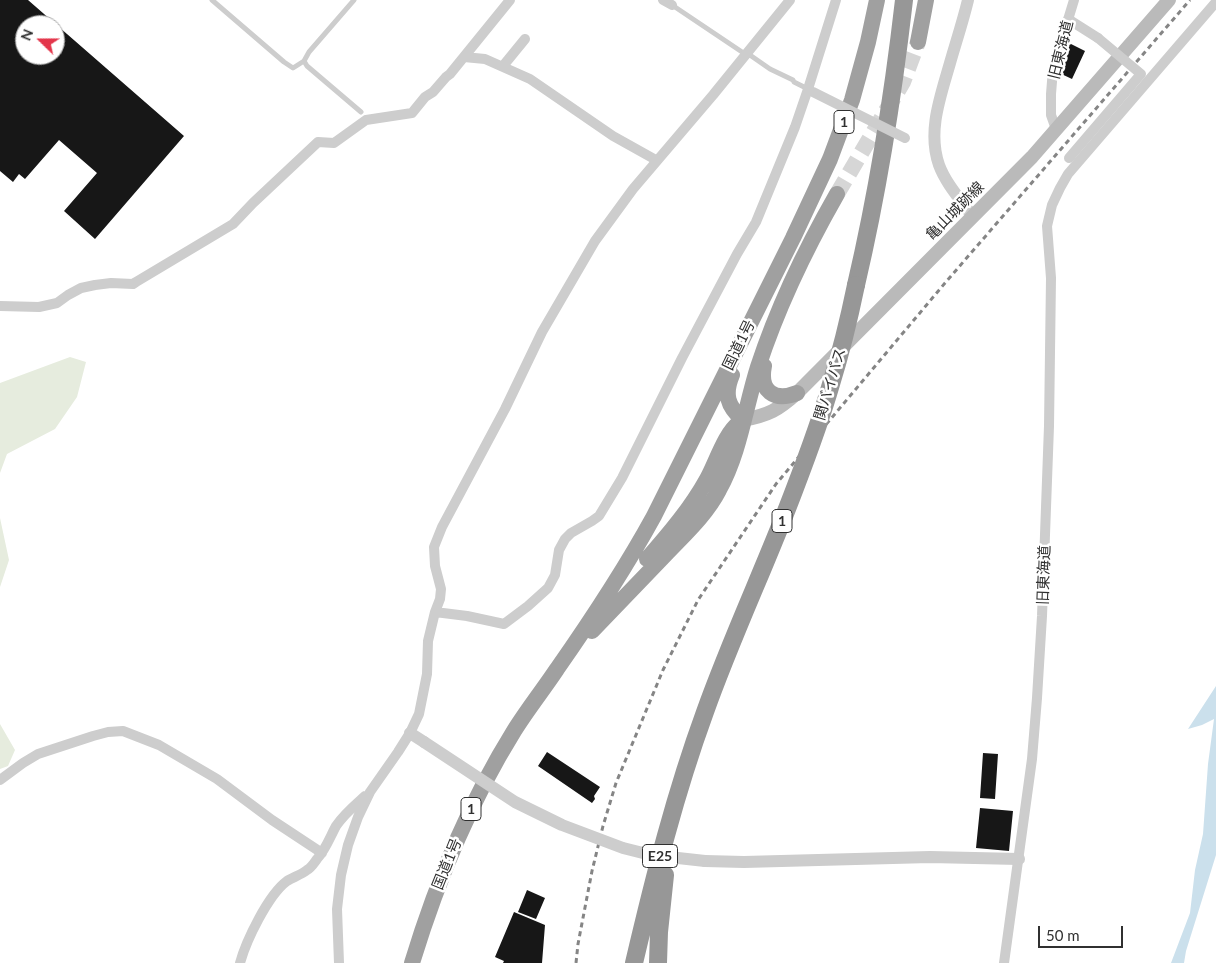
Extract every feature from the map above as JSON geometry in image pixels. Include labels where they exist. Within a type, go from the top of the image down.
[{"type":"highway","name":"国道1号","points":[[412,963],[459,832],[476,799],[514,732],[623,569],[654,516],[793,238],[830,159],[852,100],[864,61],[877,0]]},
{"type":"highway","name":"関バイパス","points":[[692,750],[720,672],[809,451],[831,385],[846,330],[871,217],[884,148],[904,0]]},
{"type":"highway","points":[[918,42],[926,0]]},
{"type":"highway","name":"国道1号","points":[[557,670],[578,645],[689,530],[709,506],[719,490],[736,447],[766,344],[788,287],[808,245],[837,194]]},
{"type":"highway","points":[[585,627],[631,578],[675,526],[707,480],[732,430],[743,420],[733,410],[727,390],[793,238]]},
{"type":"highway","points":[[788,287],[769,346],[762,380],[765,387],[777,395],[784,396],[797,393]]},
{"type":"highway","name":"E25","points":[[634,963],[662,844],[692,750]]},
{"type":"highway","name":"E25","points":[[658,963],[663,888],[669,846],[692,750]]},
{"type":"main road","name":"亀山城跡線","points":[[743,420],[761,417],[772,412],[784,405],[797,393],[1032,157],[1170,0]]},
{"type":"street","points":[[0,306],[39,308],[57,303],[81,288],[111,282],[133,284],[233,224],[252,203],[318,142],[334,143],[366,120],[412,113],[464,57],[510,0]]},
{"type":"street","points":[[339,963],[337,909],[344,859],[352,832],[370,792],[410,733],[419,714],[424,694],[428,641],[441,589],[435,566],[434,547],[442,527],[505,409],[542,332],[595,241],[656,160],[713,95],[790,0]]},
{"type":"street","points":[[435,612],[467,616],[504,624],[548,588],[555,575],[559,550],[564,540],[571,533],[599,516],[622,478],[682,358],[756,222],[811,91],[836,0]]},
{"type":"street","points":[[968,0],[939,100],[935,119],[934,142],[939,165],[949,184],[973,216]]},
{"type":"street","name":"旧東海道","points":[[1056,129],[1052,115],[1053,69],[1074,0]]},
{"type":"street","points":[[1060,188],[1074,166],[1216,2]]},
{"type":"street","points":[[1060,188],[1064,168],[1069,158],[1141,74],[1098,38],[1068,19]]},
{"type":"street","points":[[503,66],[525,39]]},
{"type":"street","points":[[464,57],[484,59],[530,79],[613,136],[656,160]]},
{"type":"street","points":[[811,91],[905,138]]},
{"type":"street","name":"旧東海道","points":[[1004,963],[1032,759],[1038,698],[1049,436],[1051,288],[1047,226],[1052,205],[1060,188]]},
{"type":"street","points":[[0,780],[38,754],[93,736],[123,730],[159,745],[217,779],[272,820],[322,853]]},
{"type":"street","points":[[410,733],[514,802],[562,825],[623,848],[651,855],[705,861],[744,862],[930,857],[1019,859]]},
{"type":"street","points":[[240,963],[243,951],[256,925],[278,888],[288,880],[307,870],[322,853],[336,826],[346,813],[370,792]]},
{"type":"lane","points":[[212,0],[293,68],[304,61],[354,0]]},
{"type":"lane","points":[[667,2],[770,69],[811,91]]},
{"type":"lane","points":[[304,61],[307,66],[361,112]]},
{"type":"shaded area","points":[[70,357],[86,362],[77,397],[55,429],[7,454],[0,473],[0,383]]},
{"type":"shaded area","points":[[0,518],[9,560],[0,587]]},
{"type":"shaded area","points":[[0,724],[15,750],[8,766],[0,769]]},
{"type":"water","points":[[1216,686],[1216,855],[1184,963],[1171,963],[1190,913],[1195,870],[1203,834],[1208,764],[1214,719],[1188,729]]},
{"type":"building","points":[[0,0],[28,0],[45,15],[15,15],[15,65],[65,65],[65,32],[184,136],[95,239],[64,211],[97,173],[59,140],[25,179],[19,174],[13,182],[0,171]]},
{"type":"building","points":[[1069,43],[1085,51],[1072,79],[1055,71]]},
{"type":"building","points":[[547,752],[600,787],[592,803],[538,766]]},
{"type":"building","points":[[983,753],[998,754],[995,799],[980,798]]},
{"type":"building","points":[[980,808],[1013,811],[1009,851],[976,848]]},
{"type":"building","points":[[527,890],[545,898],[536,919],[518,912]]},
{"type":"building","points":[[514,912],[545,925],[542,963],[503,963],[504,961],[495,957]]},
{"type":"tunnel","points":[[837,194],[903,82],[918,42]]},
{"type":"railway","points":[[576,963],[592,871],[616,783],[663,670],[698,600],[776,484],[945,283],[1190,0]]}]
